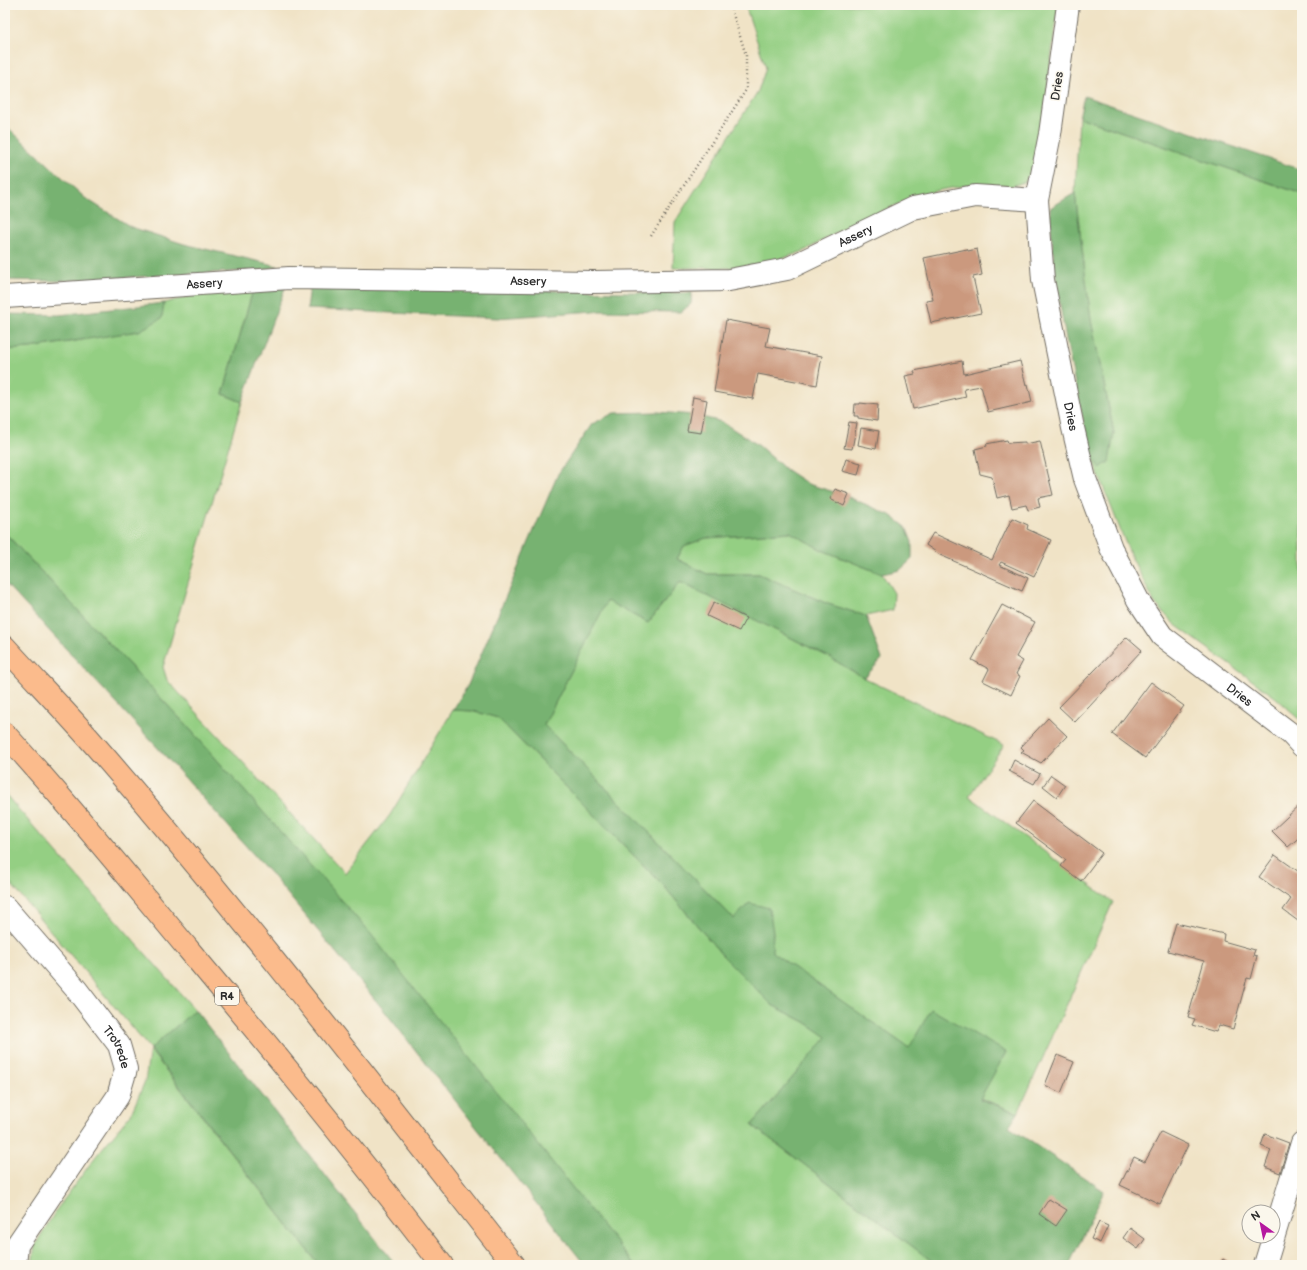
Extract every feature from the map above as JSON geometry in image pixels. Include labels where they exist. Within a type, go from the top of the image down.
[{"type":"highway","points":[[5,647],[91,741],[225,899],[342,1045],[514,1265]]},
{"type":"highway","name":"R4","points":[[5,734],[54,789],[226,995],[386,1191],[442,1265]]},
{"type":"street","name":"Dries","points":[[1068,5],[1050,134],[1037,200],[1043,280],[1073,428],[1086,479],[1111,548],[1138,600],[1162,636],[1291,734],[1302,746]]},
{"type":"street","name":"Assery","points":[[5,297],[289,278],[593,282],[729,280],[788,269],[913,208],[975,196],[1037,200]]},
{"type":"street","name":"Trotrede","points":[[5,907],[76,989],[119,1045],[126,1069],[118,1096],[17,1244],[15,1265]]},
{"type":"street","points":[[1265,1265],[1302,1143]]},
{"type":"path","points":[[651,236],[746,90],[746,55],[730,5]]},
{"type":"green space","points":[[745,5],[1058,5],[1043,125],[1032,169],[1025,182],[1011,186],[997,184],[968,185],[935,191],[901,203],[856,222],[804,251],[772,262],[729,268],[673,268],[675,222],[758,91],[766,68]]},
{"type":"green space","points":[[1084,96],[1302,170],[1302,194],[1079,117]]},
{"type":"green space","points":[[1079,117],[1302,194],[1302,721],[1275,697],[1174,624],[1154,602],[1130,554],[1091,456],[1100,468],[1114,433],[1091,320],[1075,193]]},
{"type":"green space","points":[[5,125],[85,198],[131,227],[184,244],[278,266],[264,270],[58,281],[5,280]]},
{"type":"green space","points":[[1075,193],[1091,320],[1114,433],[1109,462],[1100,468],[1091,456],[1071,364],[1055,271],[1052,239],[1050,208]]},
{"type":"green space","points":[[310,287],[692,293],[691,304],[681,312],[595,311],[497,318],[307,309]]},
{"type":"green space","points":[[285,288],[242,402],[223,394],[253,290]]},
{"type":"green space","points":[[253,290],[223,394],[242,402],[163,667],[167,680],[345,873],[390,815],[453,710],[473,711],[498,718],[663,885],[723,956],[772,1005],[805,1022],[828,1037],[752,1125],[937,1265],[634,1265],[329,888],[188,727],[5,533],[5,350],[30,348],[82,340],[161,318],[164,303],[209,291]]},
{"type":"green space","points":[[164,303],[162,318],[139,331],[30,348],[5,350],[5,314],[59,315]]},
{"type":"green space","points":[[658,412],[694,415],[722,422],[758,445],[784,468],[808,484],[844,495],[890,515],[906,527],[912,542],[912,559],[900,570],[882,574],[822,550],[790,532],[706,538],[684,546],[677,559],[707,574],[759,574],[828,604],[866,616],[882,659],[864,678],[829,657],[680,582],[648,623],[607,601],[544,725],[734,919],[749,903],[769,908],[773,932],[772,952],[909,1048],[931,1009],[1006,1052],[980,1099],[1018,1113],[1009,1127],[1104,1191],[1069,1265],[937,1265],[752,1125],[827,1037],[805,1022],[772,1005],[723,956],[663,885],[498,718],[473,711],[453,710],[468,685],[558,474],[592,424],[614,413]]},
{"type":"green space","points":[[790,532],[822,550],[882,574],[894,593],[893,610],[866,616],[828,604],[759,574],[707,574],[677,559],[684,546],[706,538]]},
{"type":"green space","points":[[5,533],[188,727],[370,933],[634,1265],[585,1265],[386,1013],[271,874],[168,759],[5,583]]},
{"type":"green space","points":[[680,582],[829,657],[864,678],[1004,745],[969,796],[1113,902],[1018,1113],[980,1098],[1006,1052],[909,1048],[771,952],[773,932],[734,919],[544,725],[607,600],[648,623]]},
{"type":"green space","points":[[5,794],[195,1010],[150,1050],[319,1265],[32,1265],[35,1245],[57,1209],[96,1156],[131,1114],[145,1081],[150,1049],[5,877]]},
{"type":"green space","points":[[195,1010],[396,1265],[319,1265],[150,1049]]},
{"type":"building","points":[[967,249],[968,251],[977,249],[982,275],[973,277],[981,313],[931,323],[926,301],[933,300],[924,258]]},
{"type":"building","points":[[726,320],[770,328],[766,346],[822,356],[817,385],[758,374],[753,399],[714,392]]},
{"type":"building","points":[[962,361],[964,374],[1020,361],[1026,385],[1028,384],[1032,402],[988,412],[981,386],[964,389],[966,397],[913,409],[905,376],[915,374],[914,371]]},
{"type":"building","points":[[693,397],[707,400],[701,433],[687,431]]},
{"type":"building","points":[[860,403],[878,405],[877,421],[854,416],[855,404]]},
{"type":"building","points":[[849,422],[857,423],[852,449],[844,448]]},
{"type":"building","points":[[861,428],[879,431],[876,449],[858,445]]},
{"type":"building","points":[[1007,440],[1008,443],[1025,442],[1025,444],[1040,441],[1053,495],[1038,498],[1040,507],[1028,510],[1026,505],[1012,508],[1009,495],[997,498],[992,477],[980,474],[975,449],[987,446],[986,444]]},
{"type":"building","points":[[846,459],[861,463],[858,475],[842,471]]},
{"type":"building","points":[[835,489],[849,494],[844,506],[830,499]]},
{"type":"building","points":[[1012,518],[1028,525],[1027,529],[1051,540],[1034,577],[1001,562],[999,565],[1028,578],[1022,591],[940,555],[926,545],[933,533],[992,560]]},
{"type":"building","points":[[714,602],[746,618],[739,631],[707,616]]},
{"type":"building","points":[[1002,605],[1035,622],[1016,657],[1023,661],[1016,674],[1020,676],[1011,695],[983,681],[989,669],[972,660]]},
{"type":"building","points":[[1127,637],[1142,650],[1075,722],[1059,707]]},
{"type":"building","points":[[1151,682],[1184,706],[1145,758],[1112,734]]},
{"type":"building","points":[[1048,718],[1067,736],[1041,763],[1021,752],[1024,750],[1021,747]]},
{"type":"building","points":[[1014,760],[1040,774],[1034,784],[1009,771]]},
{"type":"building","points":[[1051,775],[1065,785],[1057,797],[1043,786]]},
{"type":"building","points":[[1033,801],[1102,853],[1081,881],[1061,866],[1066,860],[1016,823]]},
{"type":"building","points":[[1302,803],[1302,835],[1288,847],[1272,831]]},
{"type":"building","points":[[1275,855],[1302,874],[1302,924],[1283,910],[1291,899],[1259,877]]},
{"type":"building","points":[[1176,923],[1224,934],[1223,941],[1255,950],[1253,955],[1257,956],[1251,979],[1247,978],[1233,1029],[1219,1025],[1216,1032],[1192,1025],[1195,1019],[1188,1017],[1204,961],[1168,951]]},
{"type":"building","points":[[1057,1055],[1074,1062],[1061,1093],[1045,1085]]},
{"type":"building","points":[[1161,1132],[1188,1145],[1160,1204],[1120,1185],[1134,1157],[1145,1162]]},
{"type":"building","points":[[1265,1134],[1289,1143],[1280,1173],[1265,1167],[1271,1150],[1261,1146]]},
{"type":"building","points":[[1049,1199],[1067,1210],[1056,1226],[1039,1214]]},
{"type":"building","points":[[1099,1222],[1108,1226],[1100,1243],[1091,1239]]},
{"type":"building","points":[[1130,1228],[1145,1239],[1138,1249],[1123,1238]]},
{"type":"building","points":[[1223,1259],[1232,1265],[1218,1265]]}]
